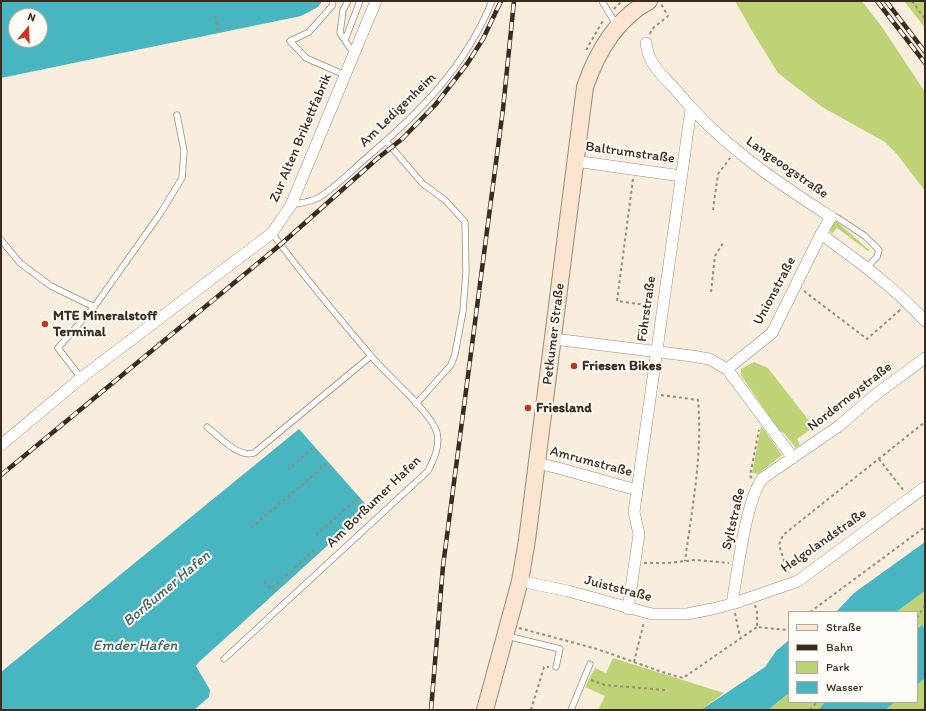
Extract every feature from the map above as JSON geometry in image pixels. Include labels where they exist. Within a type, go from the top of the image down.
[{"type":"main road","name":"Petkumer Straße","points":[[485,710],[520,581],[527,540],[554,339],[585,87],[600,52],[617,26],[635,10],[649,1]]},
{"type":"street","name":"Zur Alten Brikettfabrik","points":[[1,445],[82,378],[272,233],[291,205],[376,1]]},
{"type":"street","name":"Langeoogstraße","points":[[646,44],[650,59],[691,109],[736,151],[785,187],[830,217],[821,234]]},
{"type":"street","name":"Föhrstraße","points":[[628,609],[639,534],[634,512],[691,109]]},
{"type":"street","name":"Baltrumstraße","points":[[575,161],[681,176]]},
{"type":"street","points":[[821,234],[866,267],[908,302],[925,321]]},
{"type":"street","name":"Unionstraße","points":[[727,369],[772,333],[821,234]]},
{"type":"street","points":[[554,339],[709,359],[727,369],[793,458]]},
{"type":"street","name":"Norderneystraße","points":[[793,458],[838,426],[875,395],[925,358]]},
{"type":"street","name":"Syltstraße","points":[[732,604],[751,503],[758,483],[793,458]]},
{"type":"street","name":"Amrumstraße","points":[[537,463],[637,490]]},
{"type":"street","name":"Helgolandstraße","points":[[732,604],[791,584],[925,487]]},
{"type":"street","name":"Juiststraße","points":[[520,581],[568,591],[628,609],[663,615],[687,614],[732,604]]},
{"type":"lane","points":[[333,1],[332,6],[309,32],[290,41],[306,58],[345,75]]},
{"type":"lane","points":[[348,1],[344,10],[340,33],[354,54]]},
{"type":"lane","points":[[345,40],[360,1]]},
{"type":"lane","name":"Am Ledigenheim","points":[[291,205],[317,198],[386,141],[444,84],[472,42],[492,1]]},
{"type":"lane","points":[[602,1],[617,26]]},
{"type":"lane","points":[[82,378],[58,348],[94,306],[160,214],[182,178],[184,152],[177,115]]},
{"type":"lane","points":[[386,141],[423,184],[445,200],[465,222],[466,272],[463,311],[455,354],[451,366],[416,404]]},
{"type":"lane","points":[[830,217],[836,217],[865,236],[879,250],[877,257],[866,267]]},
{"type":"lane","name":"Am Borßumer Hafen","points":[[224,659],[428,471],[436,456],[437,434],[431,421],[371,356],[272,233]]},
{"type":"lane","points":[[1,240],[20,262],[51,286],[94,306]]},
{"type":"lane","points":[[207,427],[229,445],[243,453],[248,455],[254,453],[371,356]]},
{"type":"lane","points":[[507,630],[560,649],[556,667]]},
{"type":"lane","points":[[571,710],[590,664]]},
{"type":"path","points":[[646,44],[652,29],[668,16],[659,1]]},
{"type":"path","points":[[912,1],[925,19]]},
{"type":"path","points":[[216,16],[220,33]]},
{"type":"path","points":[[713,210],[718,174],[736,151]]},
{"type":"path","points":[[635,169],[617,301],[662,307]]},
{"type":"path","points":[[711,292],[715,256],[723,243]]},
{"type":"path","points":[[796,285],[867,339],[908,302]]},
{"type":"path","points":[[650,394],[698,400],[700,421],[696,483],[685,561]]},
{"type":"path","points":[[758,483],[750,476],[762,415]]},
{"type":"path","points":[[791,584],[779,545],[783,535],[925,422]]},
{"type":"path","points":[[288,470],[314,447]]},
{"type":"path","points":[[879,459],[910,498]]},
{"type":"path","points":[[251,528],[329,462]]},
{"type":"path","points":[[316,535],[359,497]]},
{"type":"path","points":[[811,611],[925,527]]},
{"type":"path","points":[[264,581],[271,589],[313,551],[316,554]]},
{"type":"path","points":[[635,562],[655,564],[695,560],[739,565]]},
{"type":"path","points":[[752,597],[757,612],[757,627]]},
{"type":"path","points":[[732,604],[740,637]]},
{"type":"path","points":[[918,616],[925,605]]},
{"type":"path","points":[[634,662],[646,613]]},
{"type":"path","points":[[507,630],[597,649],[664,673],[683,678],[740,637],[757,627],[788,629]]},
{"type":"path","points":[[531,710],[544,667],[556,667]]},
{"type":"path","points":[[584,678],[605,685],[665,690]]},
{"type":"green space","points":[[735,1],[862,1],[882,27],[925,92],[925,191],[896,153],[885,142],[822,107],[778,73]]},
{"type":"green space","points":[[904,1],[925,1],[925,28]]},
{"type":"green space","points":[[832,222],[837,222],[868,249],[870,248],[868,251],[837,228],[832,234],[829,229]]},
{"type":"green space","points":[[754,362],[768,368],[814,427],[797,439],[800,445],[796,448],[784,433],[779,431],[741,375],[741,369]]},
{"type":"green space","points":[[761,427],[782,455],[758,474],[752,473]]},
{"type":"green space","points":[[925,591],[925,629],[922,625],[918,628],[918,611],[897,611]]},
{"type":"green space","points":[[613,658],[724,693],[701,710],[598,710],[605,696],[585,687],[595,668],[606,673]]},
{"type":"green space","points":[[925,678],[925,710],[885,710],[894,703],[918,703],[918,684]]},
{"type":"green space","points":[[788,694],[788,703],[824,703],[818,710],[768,710]]},
{"type":"water","points":[[1,1],[322,1],[318,7],[301,16],[1,78]]},
{"type":"water","name":"Emder Hafen","points":[[299,429],[369,508],[199,662],[196,666],[210,690],[209,697],[194,710],[1,710],[1,672]]},
{"type":"water","points":[[925,542],[925,591],[897,611],[837,611],[854,593]]},
{"type":"water","points":[[922,625],[925,629],[925,678],[918,684],[918,628]]},
{"type":"water","points":[[788,641],[788,694],[768,710],[701,710],[765,667],[776,651]]},
{"type":"water","points":[[824,703],[894,703],[885,710],[818,710]]},
{"type":"railway","points":[[1,475],[280,245],[378,158],[402,139],[436,104],[467,64],[483,39],[501,1]]},
{"type":"railway","points":[[431,710],[443,566],[503,109],[514,1]]},
{"type":"railway","points":[[877,1],[925,63]]},
{"type":"railway","points":[[886,1],[925,52]]},
{"type":"place","name":"MTE Mineralstoff Terminal","points":[[45,324]]},
{"type":"place","name":"Friesen Bikes","points":[[574,366]]},
{"type":"place","name":"Friesland","points":[[528,408]]},
{"type":"water label","name":"Borßumer Hafen","points":[[167,589]]}]
